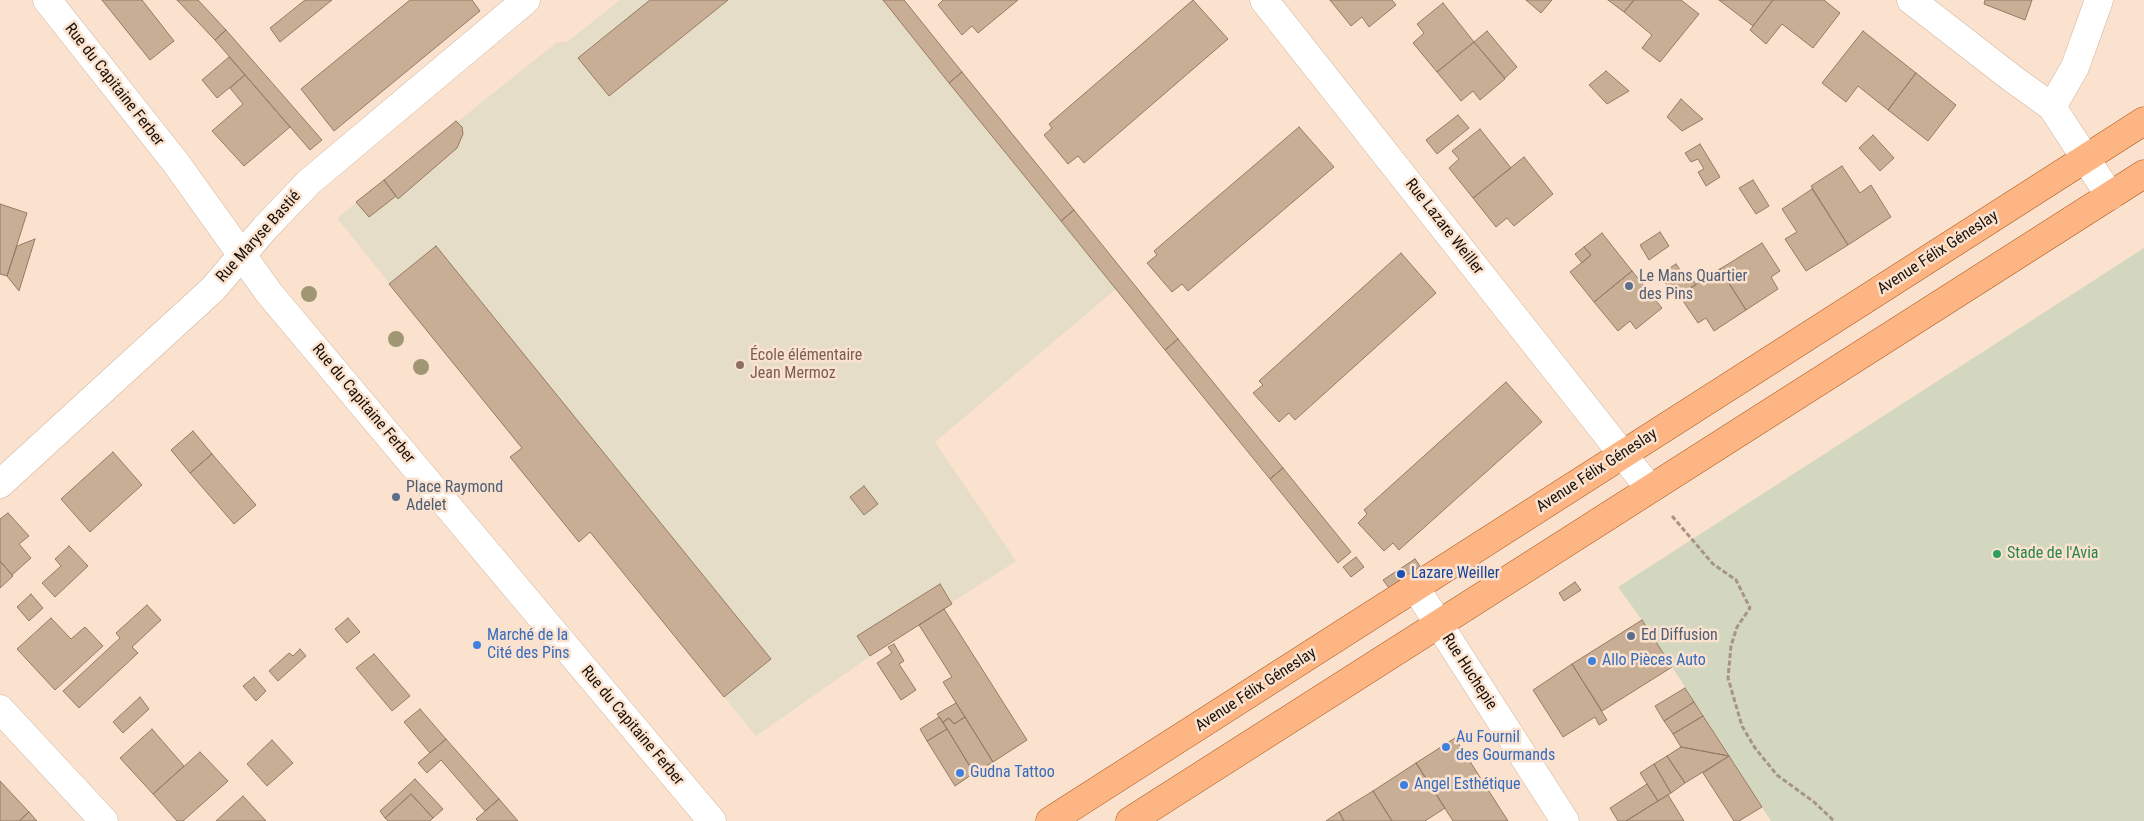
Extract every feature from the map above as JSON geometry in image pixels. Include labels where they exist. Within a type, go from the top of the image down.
[{"type":"main road","name":"Avenue Félix Géneslay","points":[[1050,821],[2144,121]]},
{"type":"main road","points":[[1130,821],[2144,174]]},
{"type":"street","name":"Rue du Capitaine Ferber","points":[[47,0],[176,163],[269,293],[712,821]]},
{"type":"street","name":"Rue Lazare Weiller","points":[[1264,0],[1650,489]]},
{"type":"street","points":[[1911,0],[2052,107],[2110,196]]},
{"type":"street","points":[[2052,107],[2075,67],[2098,0]]},
{"type":"street","name":"Rue Maryse Bastié","points":[[0,484],[213,289],[265,228],[309,182],[516,3]]},
{"type":"street","name":"Rue Huchepie","points":[[1416,587],[1565,821]]},
{"type":"street","points":[[0,709],[104,821]]},
{"type":"path","points":[[1650,489],[1713,564],[1736,580],[1750,608],[1737,627],[1731,646],[1728,678],[1742,726],[1755,748],[1776,775],[1814,802],[1834,821]]},
{"type":"shaded area","name":"École élémentaire Jean Mermoz","points":[[620,0],[883,0],[1116,289],[935,442],[1016,561],[872,655],[756,736],[590,532],[579,542],[510,457],[521,448],[337,218],[557,42],[567,42]]},
{"type":"green space","name":"Stade de l'Avia","points":[[2144,248],[2144,821],[1771,821],[1642,620],[1618,587]]},
{"type":"building","points":[[102,0],[142,0],[174,41],[150,60]]},
{"type":"building","points":[[177,0],[198,0],[226,30],[215,40]]},
{"type":"building","points":[[305,0],[332,0],[280,42],[270,28]]},
{"type":"building","points":[[410,0],[472,0],[480,11],[334,131],[301,89]]},
{"type":"building","points":[[650,0],[728,0],[609,96],[578,58]]},
{"type":"building","points":[[883,0],[904,0],[962,72],[949,83]]},
{"type":"building","points":[[943,0],[1018,0],[978,33],[972,26],[962,35],[938,5]]},
{"type":"building","points":[[1193,0],[1228,39],[1084,163],[1078,156],[1068,164],[1044,135],[1052,128],[1049,124]]},
{"type":"building","points":[[1330,0],[1392,0],[1396,5],[1369,27],[1362,17],[1351,26]]},
{"type":"building","points":[[1526,0],[1552,0],[1541,13]]},
{"type":"building","points":[[1608,0],[1634,0],[1624,12]]},
{"type":"building","points":[[1634,0],[1681,0],[1699,14],[1660,62],[1642,48],[1652,35],[1624,12]]},
{"type":"building","points":[[1719,0],[1773,0],[1753,26]]},
{"type":"building","points":[[1773,0],[1824,0],[1840,13],[1813,48],[1782,24],[1766,44],[1750,30]]},
{"type":"building","points":[[1985,0],[2032,0],[2025,20],[1984,4]]},
{"type":"building","points":[[1443,3],[1474,42],[1437,72],[1413,43],[1424,33],[1417,24]]},
{"type":"building","points":[[226,30],[322,140],[310,150],[215,40]]},
{"type":"building","points":[[1487,31],[1517,67],[1505,78],[1474,42]]},
{"type":"building","points":[[1863,31],[1916,73],[1888,110],[1858,86],[1846,102],[1822,83]]},
{"type":"building","points":[[1474,42],[1505,79],[1480,100],[1473,91],[1461,101],[1437,72]]},
{"type":"building","points":[[229,57],[245,75],[217,98],[202,80]]},
{"type":"building","points":[[1606,71],[1629,91],[1607,104],[1589,85]]},
{"type":"building","points":[[962,72],[1074,210],[1061,221],[949,83]]},
{"type":"building","points":[[1916,73],[1956,105],[1928,141],[1888,110]]},
{"type":"building","points":[[245,75],[290,127],[244,166],[212,131],[243,104],[230,88]]},
{"type":"building","points":[[1681,99],[1703,119],[1682,131],[1667,117]]},
{"type":"building","points":[[1458,115],[1469,128],[1437,154],[1426,140]]},
{"type":"building","points":[[456,121],[462,127],[463,134],[457,148],[398,199],[384,180]]},
{"type":"building","points":[[1299,127],[1334,167],[1188,291],[1182,284],[1172,292],[1147,263],[1157,255],[1154,251]]},
{"type":"building","points":[[1480,129],[1511,168],[1473,198],[1449,168],[1459,159],[1452,151]]},
{"type":"building","points":[[1873,135],[1894,158],[1880,171],[1859,148]]},
{"type":"building","points":[[1700,144],[1720,177],[1706,186],[1698,172],[1704,169],[1698,159],[1691,162],[1685,153]]},
{"type":"building","points":[[1524,157],[1553,194],[1514,226],[1507,218],[1496,227],[1473,198]]},
{"type":"building","points":[[1842,166],[1860,193],[1871,185],[1891,217],[1848,245],[1811,186]]},
{"type":"building","points":[[384,180],[396,196],[369,217],[356,202]]},
{"type":"building","points":[[1753,180],[1769,206],[1756,214],[1739,188]]},
{"type":"building","points":[[1812,189],[1848,245],[1806,271],[1785,239],[1797,232],[1782,209]]},
{"type":"building","points":[[0,204],[27,213],[7,276],[0,274]]},
{"type":"building","points":[[1074,210],[1178,339],[1165,350],[1061,221]]},
{"type":"building","points":[[1660,232],[1669,246],[1649,260],[1640,245]]},
{"type":"building","points":[[1602,233],[1632,271],[1594,302],[1570,272],[1591,255],[1584,247]]},
{"type":"building","points":[[35,239],[19,291],[7,276],[17,246]]},
{"type":"building","points":[[1762,243],[1780,271],[1771,277],[1778,289],[1746,310],[1720,269]]},
{"type":"building","points":[[436,246],[771,659],[724,697],[590,532],[579,542],[510,457],[522,448],[389,284]]},
{"type":"building","points":[[1584,247],[1591,255],[1582,263],[1575,254]]},
{"type":"building","points":[[1401,253],[1436,293],[1295,420],[1289,413],[1279,422],[1253,393],[1263,385],[1259,381]]},
{"type":"building","points":[[1676,264],[1685,277],[1690,274],[1696,285],[1679,295],[1673,285],[1668,287],[1660,274]]},
{"type":"building","points":[[1720,269],[1746,310],[1714,331],[1706,318],[1698,323],[1679,295]]},
{"type":"building","name":"Le Mans Quartier des Pins","points":[[1632,271],[1662,308],[1636,329],[1630,321],[1618,331],[1594,302]]},
{"type":"building","points":[[1178,339],[1283,468],[1270,479],[1165,350]]},
{"type":"building","points":[[1506,382],[1542,422],[1399,550],[1393,543],[1384,551],[1358,523],[1367,514],[1364,510]]},
{"type":"building","points":[[193,431],[212,454],[190,473],[171,450]]},
{"type":"building","points":[[113,452],[142,485],[90,532],[61,499]]},
{"type":"building","points":[[212,454],[256,505],[234,524],[190,473]]},
{"type":"building","points":[[1283,468],[1351,552],[1338,563],[1270,479]]},
{"type":"building","points":[[864,486],[878,504],[864,515],[850,497]]},
{"type":"building","points":[[8,513],[29,536],[19,544],[31,558],[12,575],[0,561],[0,519]]},
{"type":"building","points":[[69,546],[88,566],[55,597],[42,583],[61,566],[55,559]]},
{"type":"building","points":[[1356,557],[1364,567],[1351,577],[1343,567]]},
{"type":"building","points":[[1415,559],[1420,566],[1389,588],[1383,580]]},
{"type":"building","points":[[0,561],[13,576],[0,588]]},
{"type":"building","points":[[1575,582],[1581,590],[1564,601],[1559,593]]},
{"type":"building","points":[[940,584],[952,604],[870,656],[857,636]]},
{"type":"building","points":[[31,594],[43,608],[29,621],[17,607]]},
{"type":"building","points":[[147,605],[161,620],[132,647],[138,653],[79,708],[63,691],[120,638],[116,633]]},
{"type":"building","points":[[944,609],[1027,740],[993,762],[943,682],[952,677],[919,625]]},
{"type":"building","points":[[51,618],[71,639],[85,627],[103,646],[55,690],[17,649]]},
{"type":"building","points":[[348,618],[360,632],[347,643],[335,629]]},
{"type":"building","points":[[1642,620],[1672,667],[1602,711],[1572,664]]},
{"type":"building","points":[[894,644],[904,661],[899,664],[916,690],[901,700],[877,663],[892,653],[888,647]]},
{"type":"building","points":[[300,649],[306,656],[278,681],[269,671],[289,653],[293,656]]},
{"type":"building","points":[[374,654],[410,696],[392,711],[356,668]]},
{"type":"building","points":[[1572,664],[1607,720],[1599,725],[1595,717],[1563,737],[1533,690]]},
{"type":"building","points":[[254,677],[266,691],[256,701],[243,686]]},
{"type":"building","points":[[1685,688],[1694,702],[1664,721],[1655,706]]},
{"type":"building","points":[[140,697],[149,709],[123,733],[113,722]]},
{"type":"building","points":[[1694,702],[1703,716],[1673,734],[1664,721]]},
{"type":"building","points":[[956,703],[965,717],[954,724],[949,718],[943,722],[937,714]]},
{"type":"building","points":[[420,709],[446,739],[430,753],[404,722]]},
{"type":"building","points":[[1703,716],[1729,756],[1681,747],[1673,734]]},
{"type":"building","points":[[939,717],[947,729],[927,741],[920,729]]},
{"type":"building","points":[[965,717],[993,762],[974,773],[943,722],[949,718],[954,724]]},
{"type":"building","points":[[152,729],[184,766],[153,794],[120,758]]},
{"type":"building","points":[[947,729],[974,773],[955,786],[927,741]]},
{"type":"building","points":[[1455,738],[1508,821],[1453,821],[1416,763]]},
{"type":"building","points":[[446,739],[499,799],[485,811],[441,760],[427,773],[418,763]]},
{"type":"building","points":[[272,740],[293,763],[267,786],[247,764]]},
{"type":"building","points":[[1681,747],[1729,756],[1685,783],[1667,756]]},
{"type":"building","points":[[200,752],[228,781],[183,821],[177,821],[153,794]]},
{"type":"building","points":[[1667,756],[1685,783],[1671,793],[1654,764]]},
{"type":"building","points":[[1729,756],[1762,807],[1739,821],[1734,821],[1703,773]]},
{"type":"building","points":[[1416,763],[1445,808],[1425,821],[1392,821],[1373,791]]},
{"type":"building","points":[[1654,764],[1671,793],[1658,801],[1640,773]]},
{"type":"building","points":[[415,779],[443,809],[433,818],[411,794],[385,818],[380,811]]},
{"type":"building","points":[[0,781],[29,812],[19,821],[0,821]]},
{"type":"building","points":[[1647,784],[1658,801],[1626,821],[1618,821],[1610,808]]},
{"type":"building","points":[[1373,791],[1392,821],[1344,821],[1339,812]]},
{"type":"building","points":[[411,794],[433,818],[430,821],[388,821],[385,818]]},
{"type":"building","points":[[1668,795],[1684,821],[1626,821],[1658,801]]},
{"type":"building","points":[[243,796],[266,821],[216,821]]},
{"type":"building","points":[[499,799],[518,821],[478,821],[476,819]]},
{"type":"building","points":[[29,812],[37,821],[19,821]]},
{"type":"building","points":[[1339,812],[1344,821],[1326,821]]},
{"type":"place","name":"Le Mans Quartier des Pins","points":[[1629,286]]},
{"type":"place","name":"École élémentaire Jean Mermoz","points":[[740,365]]},
{"type":"place","name":"Place Raymond Adelet","points":[[396,497]]},
{"type":"place","name":"Stade de l'Avia","points":[[1997,554]]},
{"type":"place","name":"Lazare Weiller","points":[[1401,574]]},
{"type":"place","name":"Ed Diffusion","points":[[1631,636]]},
{"type":"place","name":"Marché de la Cité des Pins","points":[[477,645]]},
{"type":"place","name":"Allo Pièces Auto","points":[[1592,661]]},
{"type":"place","name":"Au Fournil des Gourmands","points":[[1446,747]]},
{"type":"place","name":"Gudna Tattoo","points":[[960,773]]},
{"type":"place","name":"Angel Esthétique","points":[[1404,785]]}]
